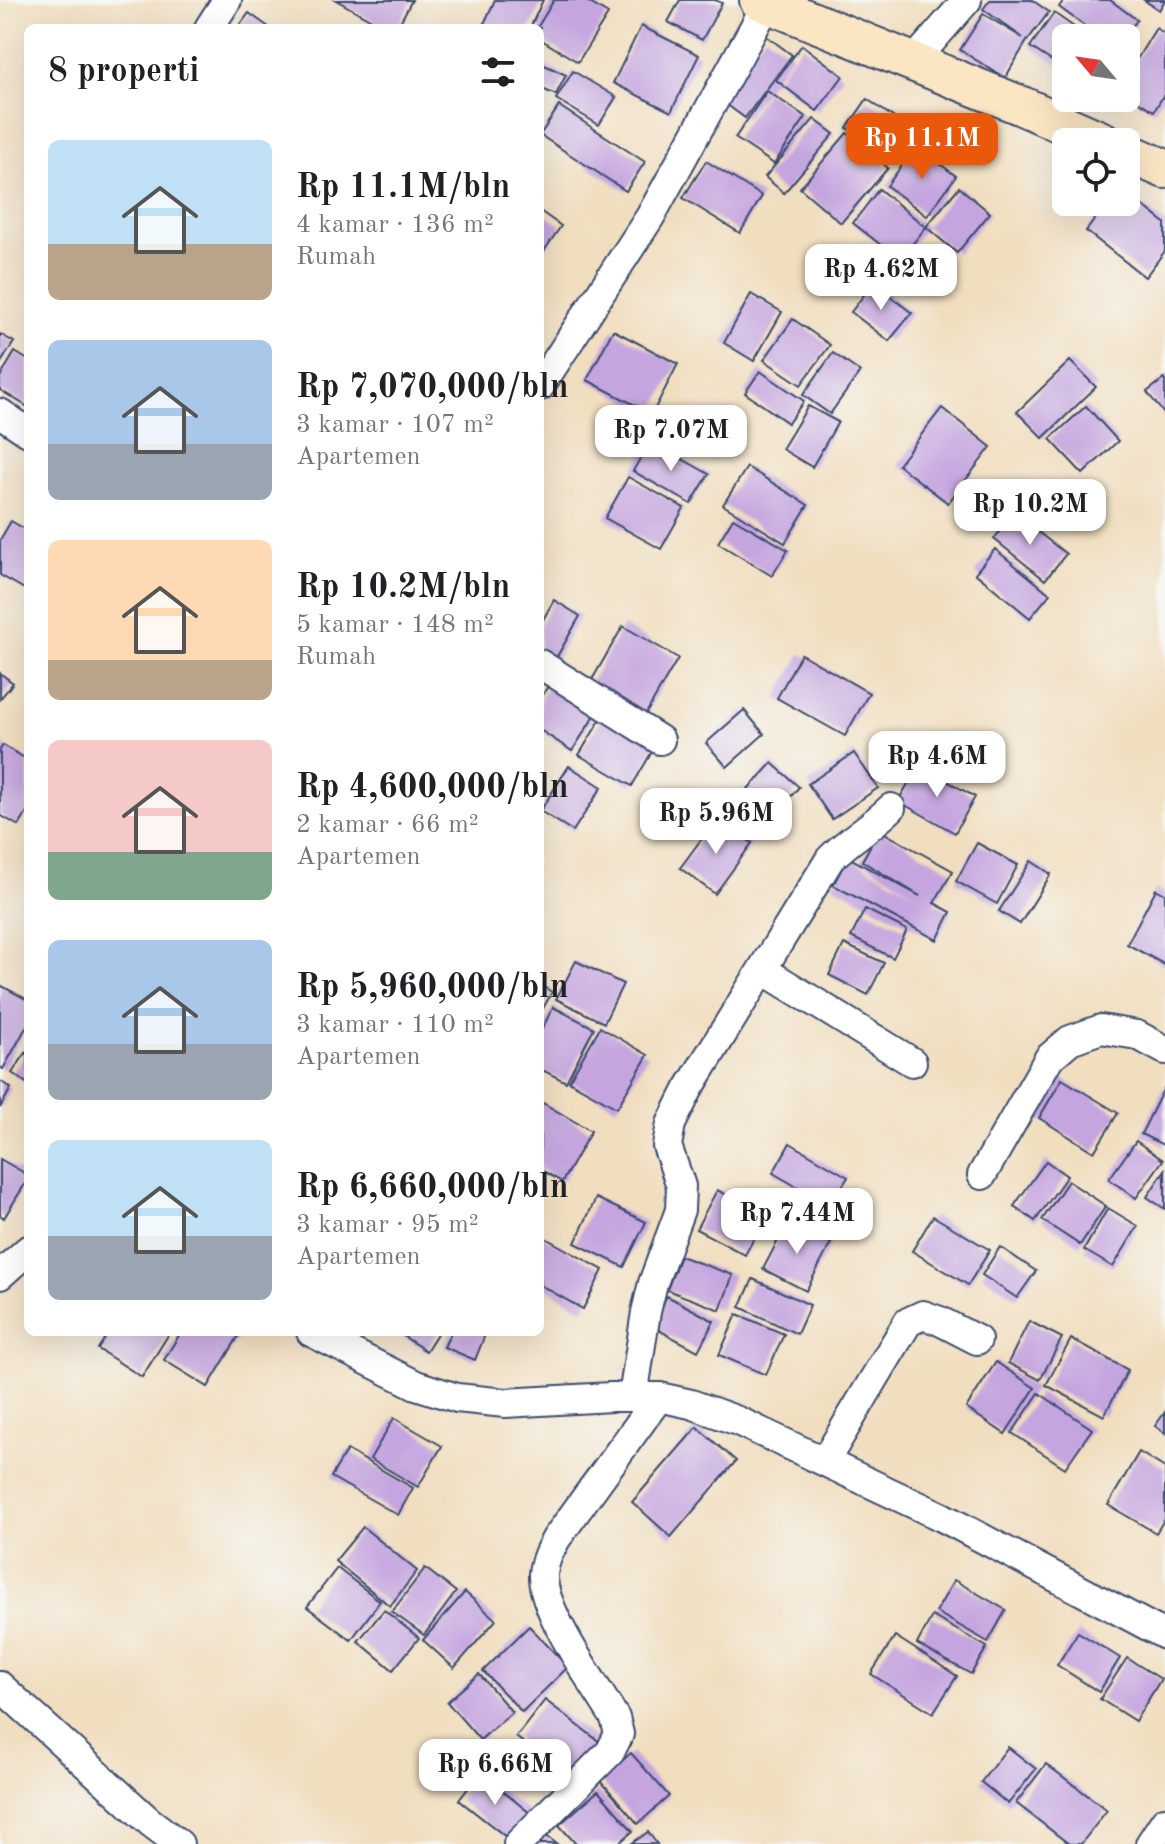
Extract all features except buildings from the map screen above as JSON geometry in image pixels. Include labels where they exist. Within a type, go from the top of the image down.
[{"type":"main road","points":[[763,2],[1072,128]]},
{"type":"main road","points":[[1140,158],[1165,169]]},
{"type":"street","points":[[212,24],[227,0]]},
{"type":"street","points":[[914,61],[967,0]]},
{"type":"street","points":[[544,380],[650,217],[763,2]]},
{"type":"street","points":[[0,413],[24,429]]},
{"type":"street","points":[[544,667],[660,740]]},
{"type":"street","points":[[518,1844],[610,1752],[619,1734],[615,1718],[556,1620],[543,1575],[556,1539],[646,1397],[646,1312],[653,1283],[680,1210],[681,1186],[667,1146],[671,1124],[688,1090],[830,859],[846,842],[891,808]]},
{"type":"street","points":[[763,970],[912,1062]]},
{"type":"street","points":[[982,1175],[1049,1058],[1070,1040],[1101,1029],[1137,1035],[1165,1050]]},
{"type":"street","points":[[0,1275],[24,1254]]},
{"type":"street","points":[[825,1461],[908,1322],[923,1315],[977,1340]]},
{"type":"street","points":[[319,1336],[416,1385],[457,1398],[505,1403],[646,1397],[691,1404],[738,1421],[942,1517],[1165,1635]]},
{"type":"street","points":[[0,1686],[150,1822],[179,1844]]},
{"type":"street","points":[[1150,1844],[1165,1821]]}]
